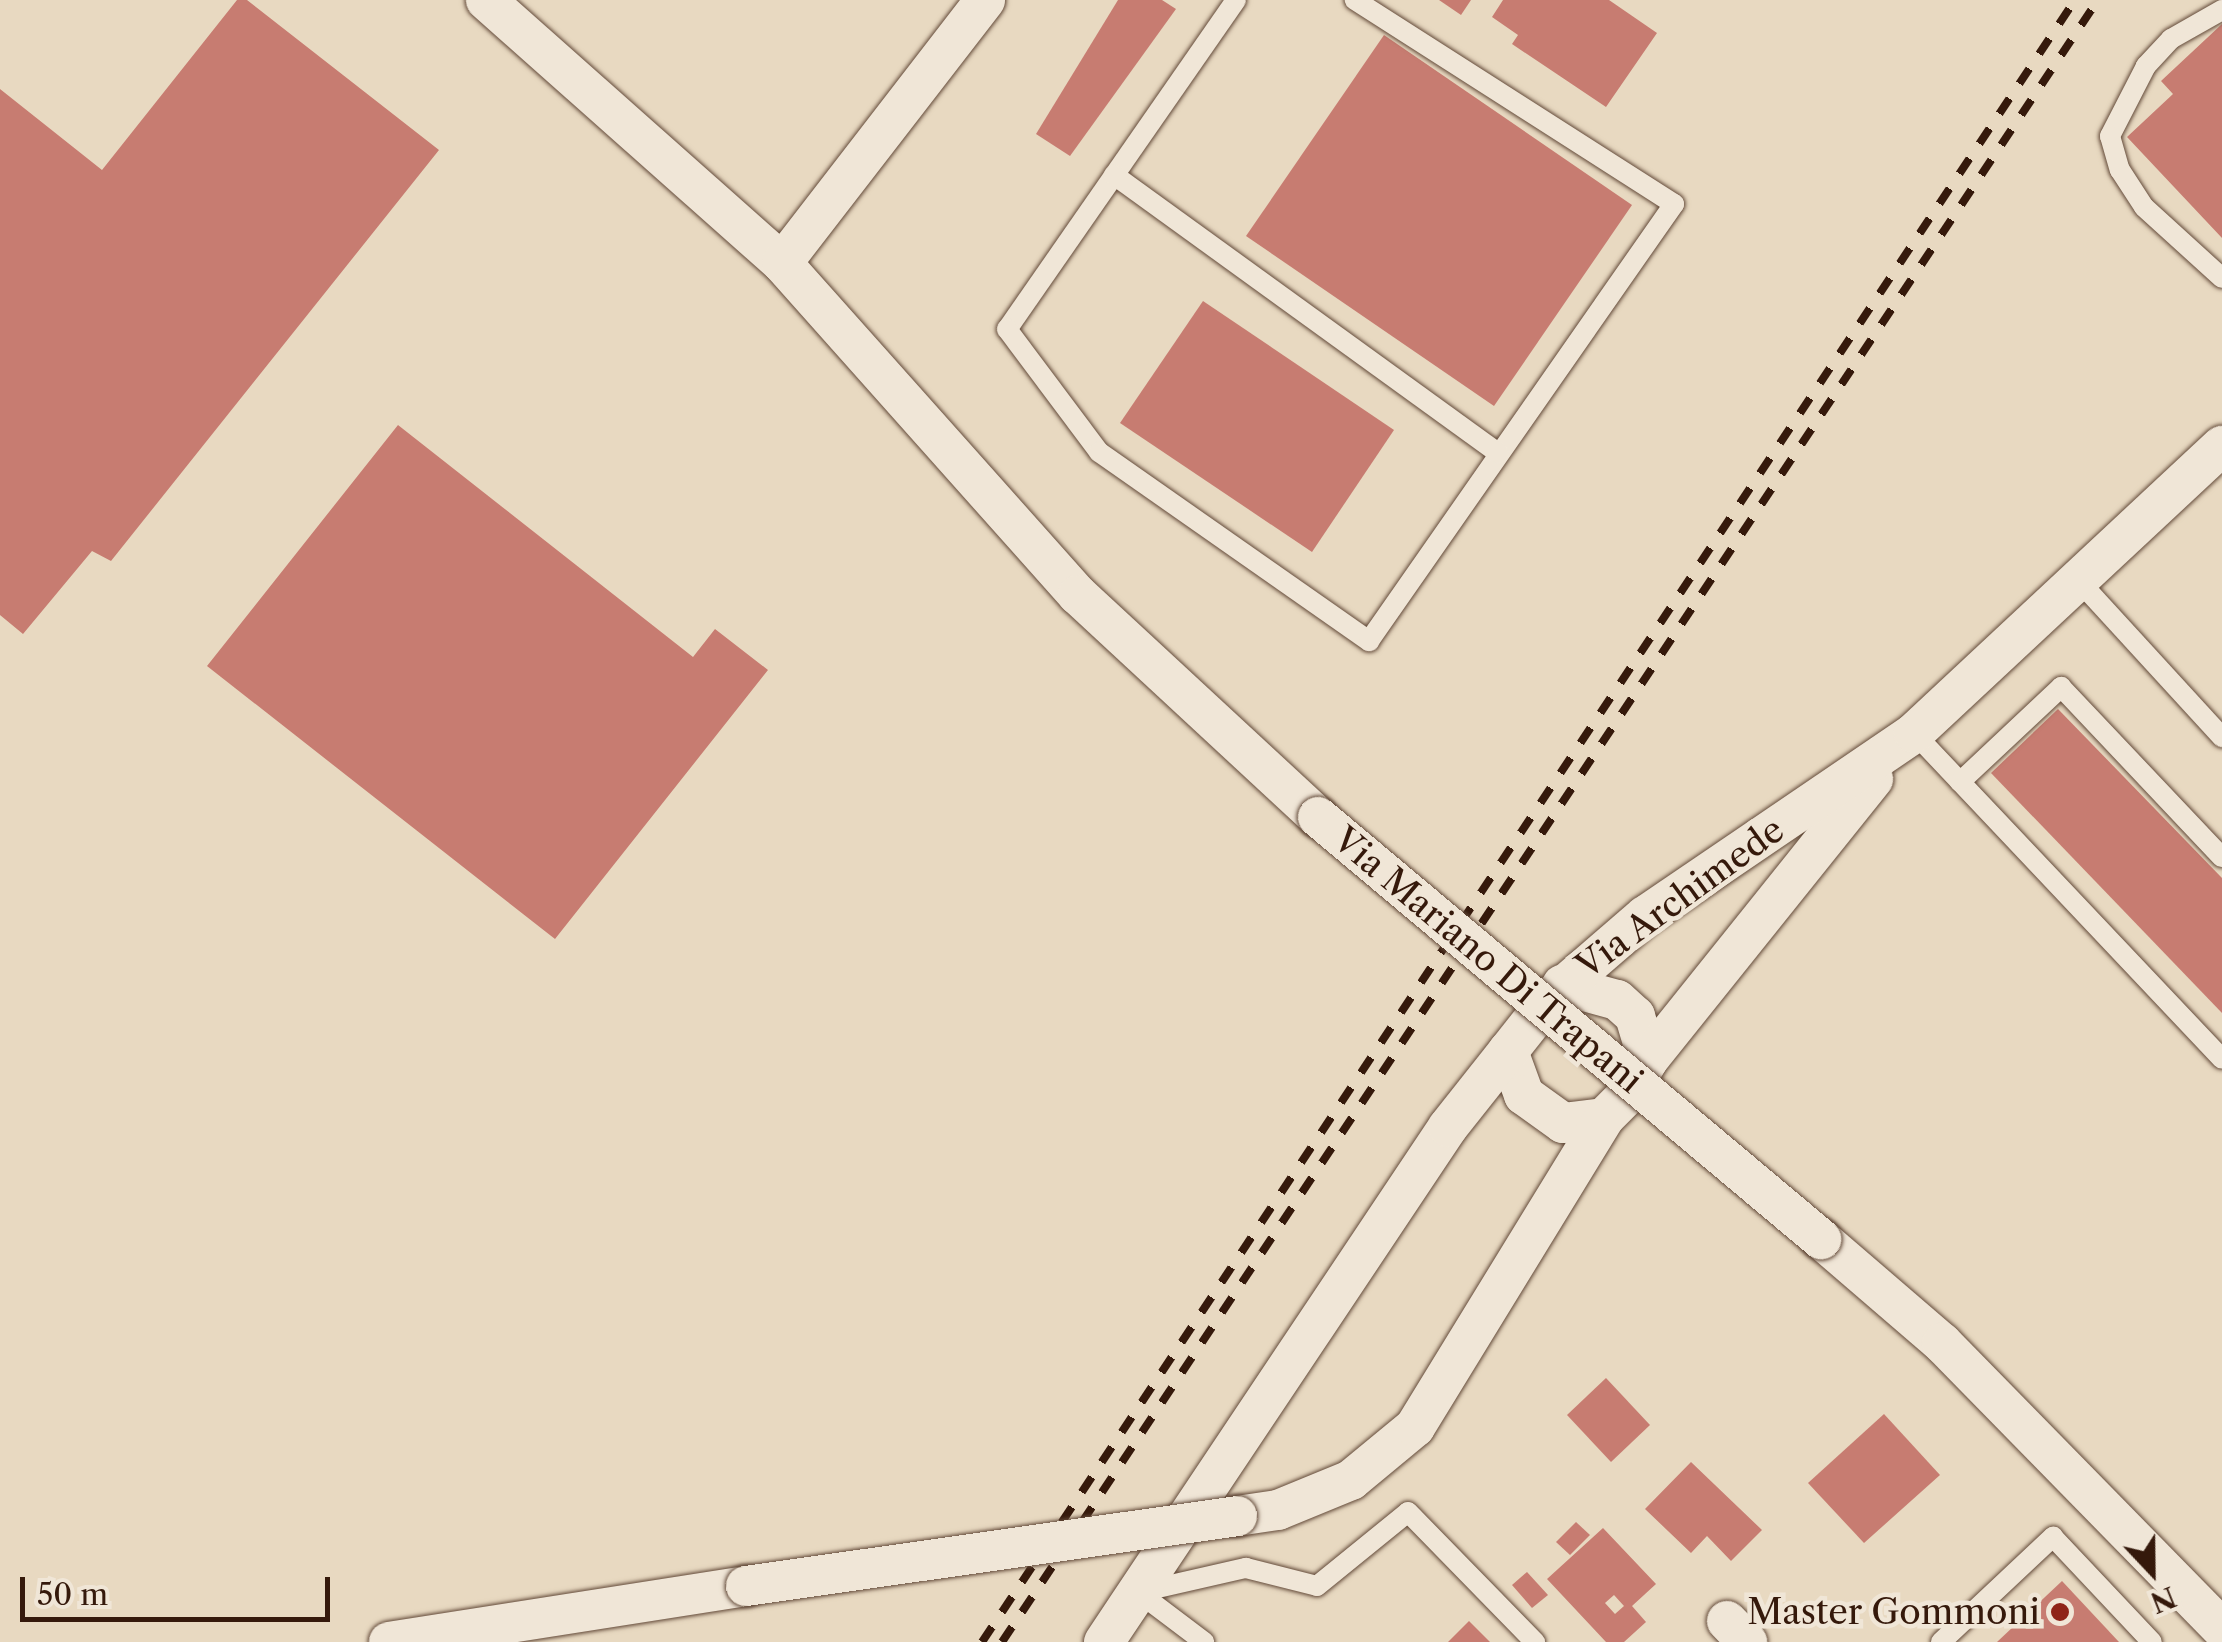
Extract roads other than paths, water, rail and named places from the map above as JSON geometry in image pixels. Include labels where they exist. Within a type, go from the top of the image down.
[{"type":"street","name":"Via Mariano Di Trapani","points":[[486,0],[782,263],[1078,595],[1318,817],[1942,1343],[2222,1629]]},
{"type":"street","points":[[782,263],[985,0]]},
{"type":"street","name":"Via Archimede","points":[[1104,1642],[1461,1111],[1562,986],[1645,916],[1914,733],[2222,446]]},
{"type":"street","points":[[1461,1111],[1560,1132],[1604,1118],[1847,808],[1914,733]]},
{"type":"street","points":[[1562,986],[1617,1000],[1640,1026],[1648,1060]]},
{"type":"street","points":[[1508,1051],[1524,1096],[1560,1132]]},
{"type":"street","points":[[389,1642],[1278,1510],[1352,1480],[1416,1427],[1560,1132]]},
{"type":"lane","points":[[1236,0],[1007,330],[1099,452],[1369,642],[1674,204],[1355,0]]},
{"type":"lane","points":[[2222,10],[2171,38],[2146,66],[2110,136],[2120,170],[2144,207],[2222,278]]},
{"type":"lane","points":[[1114,175],[1499,454]]},
{"type":"lane","points":[[2079,581],[2222,736]]},
{"type":"lane","points":[[1960,782],[2061,687],[2222,857]]},
{"type":"lane","points":[[1914,733],[2222,1059]]},
{"type":"lane","points":[[1138,1592],[1246,1568],[1317,1586],[1408,1512],[1535,1642]]},
{"type":"lane","points":[[1942,1642],[2053,1536],[2152,1642]]},
{"type":"lane","points":[[1138,1592],[1204,1642]]},
{"type":"railway","points":[[982,1642],[2075,0]]},
{"type":"railway","points":[[1002,1642],[2098,0]]},
{"type":"place","name":"Master Gommoni","points":[[2060,1612]]}]
